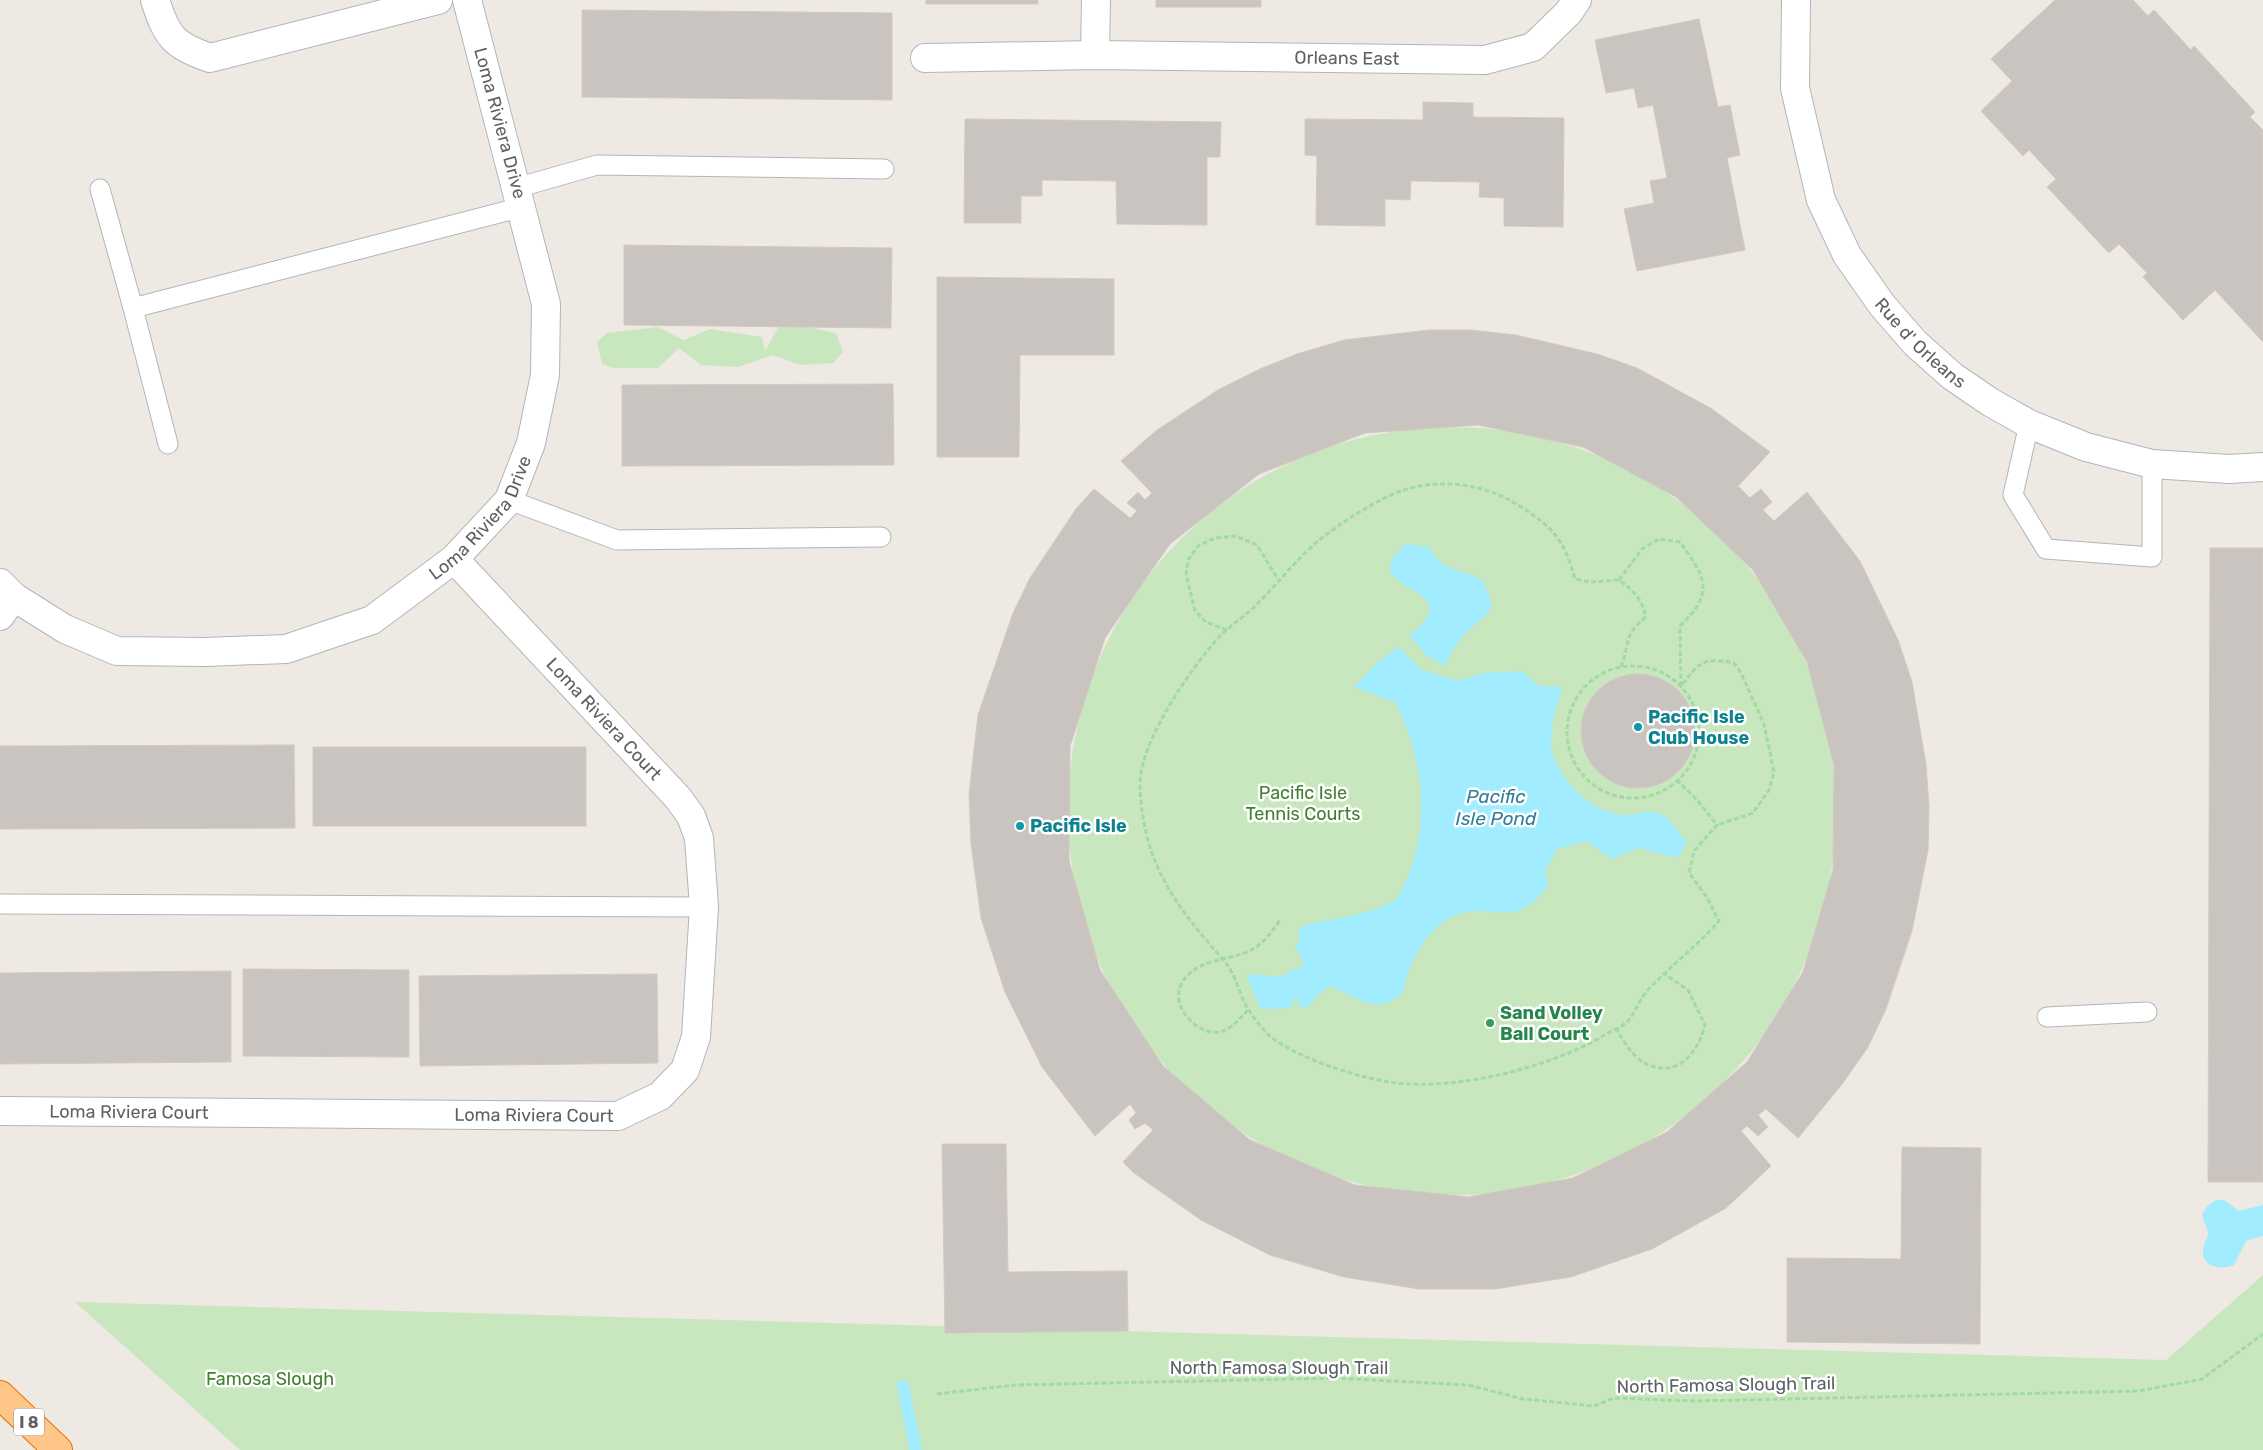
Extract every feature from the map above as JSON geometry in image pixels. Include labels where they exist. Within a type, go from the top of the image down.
[{"type":"highway","name":"I 8","points":[[0,1395],[58,1450]]},
{"type":"street","points":[[155,0],[164,28],[186,49],[210,58],[438,0]]},
{"type":"street","name":"Loma Riviera Drive","points":[[5,599],[65,629],[117,651],[205,652],[286,649],[372,620],[454,559],[509,500],[531,443],[545,375],[546,304],[467,0]]},
{"type":"street","points":[[1095,55],[1096,0]]},
{"type":"street","name":"Orleans East","points":[[925,58],[1095,55],[1485,60],[1533,47],[1568,13],[1577,0]]},
{"type":"street","name":"Rue d' Orleans","points":[[1796,0],[1795,88],[1821,200],[1847,255],[1882,305],[1915,343],[1952,376],[1990,402],[2029,424],[2086,447],[2152,464],[2229,470],[2263,467]]},
{"type":"street","name":"Loma Riviera Court","points":[[0,1112],[618,1116],[660,1096],[685,1070],[696,1038],[704,907],[699,838],[691,816],[678,798],[454,559]]},
{"type":"lane","points":[[133,308],[519,197],[597,165],[884,169]]},
{"type":"lane","points":[[100,189],[168,444]]},
{"type":"lane","points":[[2029,424],[2013,495],[2046,549],[2152,557],[2152,464]]},
{"type":"lane","points":[[509,500],[617,540],[882,537]]},
{"type":"lane","points":[[0,904],[704,907]]},
{"type":"lane","points":[[2047,1017],[2147,1012]]},
{"type":"path","points":[[1620,667],[1626,643],[1633,627],[1646,617],[1643,605],[1635,591],[1620,580],[1590,582],[1575,579],[1570,562],[1557,534],[1533,514],[1490,490],[1444,484],[1421,486],[1397,493],[1372,506],[1319,541],[1255,607],[1227,630],[1193,670],[1151,738],[1140,783],[1146,826],[1156,868],[1178,906],[1231,969],[1248,1010],[1272,1038],[1299,1052],[1376,1080],[1409,1085],[1451,1082],[1544,1063],[1584,1047],[1627,1022],[1645,993],[1701,942],[1719,921],[1706,896],[1689,873],[1694,851],[1716,825],[1753,813],[1770,790],[1774,772],[1764,724],[1734,663],[1717,660],[1699,664],[1681,686]]},
{"type":"path","points":[[1227,630],[1206,622],[1195,611],[1186,574],[1188,560],[1198,546],[1215,538],[1236,536],[1257,545],[1279,581]]},
{"type":"path","points":[[1620,580],[1642,549],[1659,539],[1680,542],[1702,576],[1703,597],[1693,614],[1680,626],[1681,686]]},
{"type":"path","points":[[1636,666],[1652,669],[1666,675],[1681,686],[1697,715],[1699,739],[1692,761],[1678,781],[1660,793],[1638,798],[1616,796],[1595,787],[1580,772],[1569,752],[1566,730],[1571,708],[1583,689],[1600,674],[1620,667],[1636,666]]},
{"type":"path","points":[[1678,781],[1698,801],[1716,825]]},
{"type":"path","points":[[1248,1010],[1232,1028],[1219,1032],[1208,1032],[1184,1014],[1178,1001],[1179,989],[1187,975],[1221,958],[1239,955],[1253,949],[1264,941],[1280,920]]},
{"type":"path","points":[[1616,1028],[1629,1049],[1642,1062],[1658,1068],[1676,1066],[1691,1056],[1701,1042],[1706,1025],[1688,990],[1665,974]]},
{"type":"path","name":"North Famosa Slough Trail","points":[[936,1394],[1015,1385],[1336,1378],[1468,1385],[1523,1399],[1594,1406],[1614,1398],[1695,1402],[2139,1391],[2202,1379],[2263,1334]]},
{"type":"green space","points":[[780,324],[793,324],[836,333],[843,352],[833,363],[800,365],[773,355],[738,367],[701,365],[679,348],[658,368],[614,368],[602,364],[597,342],[607,333],[657,327],[684,340],[710,329],[762,337],[765,351]]},
{"type":"green space","name":"Pacific Isle Tennis Courts","points":[[1452,427],[1490,429],[1527,435],[1599,456],[1633,472],[1665,492],[1696,514],[1723,540],[1749,567],[1771,598],[1791,630],[1807,664],[1828,736],[1834,773],[1836,811],[1834,849],[1828,886],[1807,958],[1791,992],[1771,1024],[1749,1055],[1723,1082],[1696,1108],[1665,1130],[1633,1150],[1599,1166],[1527,1187],[1490,1193],[1452,1195],[1414,1193],[1377,1187],[1305,1166],[1271,1150],[1239,1130],[1208,1108],[1181,1082],[1155,1055],[1133,1024],[1113,992],[1097,958],[1076,886],[1070,849],[1068,811],[1070,773],[1076,736],[1097,664],[1113,630],[1133,598],[1155,567],[1181,540],[1208,514],[1239,492],[1271,472],[1305,456],[1377,435],[1414,429]]},
{"type":"green space","name":"Famosa Slough","points":[[2263,1275],[2263,1450],[240,1450],[75,1302],[2166,1360]]},
{"type":"water","points":[[1406,544],[1429,547],[1435,556],[1446,566],[1482,580],[1490,600],[1491,606],[1486,616],[1459,640],[1445,666],[1427,656],[1409,635],[1425,621],[1430,611],[1428,602],[1392,574],[1390,565],[1392,559]]},
{"type":"water","name":"Pacific Isle Pond","points":[[1399,647],[1421,670],[1458,681],[1484,673],[1522,671],[1539,686],[1562,687],[1554,719],[1551,743],[1556,763],[1570,784],[1590,802],[1601,809],[1613,813],[1629,815],[1651,812],[1659,813],[1671,822],[1687,843],[1677,858],[1638,848],[1612,859],[1586,841],[1557,849],[1545,872],[1548,885],[1535,901],[1522,909],[1510,913],[1472,911],[1458,914],[1437,927],[1427,938],[1415,957],[1402,993],[1390,1002],[1374,1004],[1358,1000],[1329,986],[1317,996],[1309,1007],[1299,1007],[1296,993],[1293,1006],[1283,1009],[1260,1008],[1246,974],[1280,977],[1294,969],[1303,967],[1303,961],[1295,946],[1300,940],[1298,929],[1309,924],[1362,913],[1392,902],[1398,897],[1409,874],[1420,830],[1421,808],[1420,786],[1412,743],[1395,702],[1354,687],[1377,663]]},
{"type":"water","points":[[2216,1200],[2224,1200],[2239,1211],[2263,1205],[2263,1236],[2246,1241],[2234,1265],[2229,1267],[2213,1266],[2205,1260],[2203,1255],[2203,1247],[2208,1234],[2202,1215],[2207,1206]]},
{"type":"building","points":[[926,0],[1038,0],[1038,4],[926,4]]},
{"type":"building","points":[[1156,0],[1261,0],[1261,7],[1156,7]]},
{"type":"building","points":[[2055,0],[2133,0],[2148,16],[2154,10],[2191,50],[2194,46],[2255,112],[2250,117],[2263,130],[2263,342],[2215,290],[2183,320],[2143,277],[2147,273],[2119,244],[2109,253],[2047,187],[2056,179],[2029,150],[2023,156],[1981,111],[2012,81],[1991,59]]},
{"type":"building","points":[[582,10],[892,13],[892,100],[582,97]]},
{"type":"building","points":[[1699,19],[1718,107],[1730,105],[1740,155],[1727,158],[1745,250],[1637,271],[1624,209],[1654,203],[1650,181],[1667,178],[1653,105],[1638,108],[1634,88],[1606,93],[1595,40]]},
{"type":"building","points":[[1423,102],[1473,103],[1473,117],[1564,118],[1563,227],[1504,226],[1504,198],[1479,197],[1480,182],[1411,181],[1410,200],[1385,199],[1385,226],[1316,225],[1317,156],[1305,155],[1305,119],[1423,120]]},
{"type":"building","points":[[965,119],[1221,122],[1220,157],[1207,157],[1207,225],[1117,224],[1116,181],[1042,180],[1042,196],[1021,196],[1021,223],[964,223]]},
{"type":"building","points":[[624,245],[892,248],[891,328],[624,325]]},
{"type":"building","points":[[937,277],[1114,279],[1114,355],[1020,355],[1019,457],[937,457]]},
{"type":"building","name":"Pacific Isle","points":[[1429,330],[1471,330],[1516,335],[1597,354],[1637,368],[1712,409],[1770,452],[1738,486],[1750,498],[1761,489],[1772,502],[1763,510],[1774,521],[1807,492],[1860,561],[1898,640],[1912,682],[1926,764],[1929,807],[1928,850],[1912,931],[1886,1009],[1868,1047],[1843,1083],[1798,1138],[1766,1109],[1758,1115],[1768,1127],[1758,1136],[1747,1126],[1741,1131],[1771,1166],[1726,1208],[1652,1249],[1571,1277],[1495,1289],[1419,1289],[1344,1277],[1270,1255],[1201,1220],[1134,1173],[1123,1162],[1153,1130],[1145,1123],[1135,1129],[1129,1120],[1136,1113],[1130,1104],[1095,1136],[1042,1067],[1005,992],[981,918],[971,844],[969,794],[978,715],[1013,613],[1030,578],[1076,509],[1094,489],[1130,518],[1137,511],[1127,503],[1138,492],[1145,500],[1152,493],[1121,461],[1157,430],[1218,390],[1260,369],[1297,354],[1344,340]],"holes":[[[1478,425],[1583,447],[1676,497],[1753,570],[1807,662],[1834,765],[1833,870],[1803,972],[1747,1062],[1667,1132],[1573,1178],[1468,1197],[1355,1185],[1250,1140],[1163,1066],[1100,970],[1069,861],[1070,746],[1105,638],[1131,600],[1170,544],[1259,474],[1365,433]]]},
{"type":"building","points":[[893,384],[894,465],[622,466],[622,385]]},
{"type":"building","points":[[2210,548],[2263,548],[2263,1182],[2208,1182]]},
{"type":"building","name":"Pacific Isle Club House","points":[[1638,674],[1660,678],[1670,683],[1686,699],[1691,709],[1695,731],[1691,753],[1686,763],[1670,779],[1660,784],[1638,788],[1616,784],[1606,779],[1590,763],[1585,753],[1581,731],[1585,709],[1590,699],[1606,683],[1616,678]]},
{"type":"building","points":[[294,745],[295,828],[0,829],[0,746]]},
{"type":"building","points":[[313,747],[586,747],[586,826],[313,826]]},
{"type":"building","points":[[243,969],[409,970],[409,1057],[243,1056]]},
{"type":"building","points":[[231,971],[231,1062],[0,1064],[0,973]]},
{"type":"building","points":[[657,974],[658,1063],[420,1066],[419,976]]},
{"type":"building","points":[[942,1144],[1006,1144],[1008,1272],[1127,1271],[1128,1331],[945,1333]]},
{"type":"building","points":[[1902,1147],[1981,1148],[1980,1344],[1787,1342],[1787,1258],[1901,1259]]},
{"type":"waterway","points":[[903,1386],[916,1450]]},
{"type":"place","name":"Pacific Isle Club House","points":[[1638,727]]},
{"type":"place","name":"Pacific Isle","points":[[1020,826]]},
{"type":"place","name":"Sand Volley Ball Court","points":[[1490,1023]]}]
